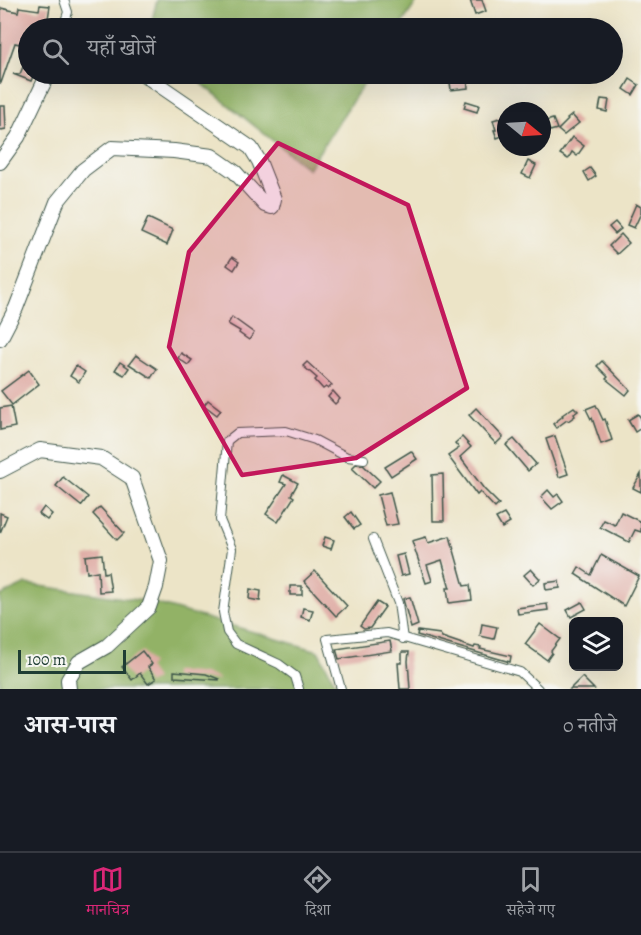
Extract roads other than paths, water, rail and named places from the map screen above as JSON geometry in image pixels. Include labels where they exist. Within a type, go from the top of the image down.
[{"type":"main road","points":[[0,162],[18,137],[43,84]]},
{"type":"main road","points":[[0,339],[16,308],[57,202],[83,170],[112,148],[174,150],[212,156],[235,172],[265,206],[272,207],[274,199],[259,161],[251,148],[158,84]]},
{"type":"main road","points":[[0,471],[40,450],[101,458],[132,478],[161,561],[149,607],[107,646],[79,662],[68,680],[69,689]]},
{"type":"street","points":[[64,0],[68,12],[66,18]]},
{"type":"street","points":[[298,689],[295,676],[279,664],[236,644],[227,632],[223,612],[232,549],[220,520],[226,441],[237,433],[286,431],[315,440],[348,458],[364,459]]},
{"type":"street","points":[[373,539],[398,603],[403,639]]},
{"type":"street","points":[[340,689],[327,639],[387,633],[520,672],[538,689]]}]
